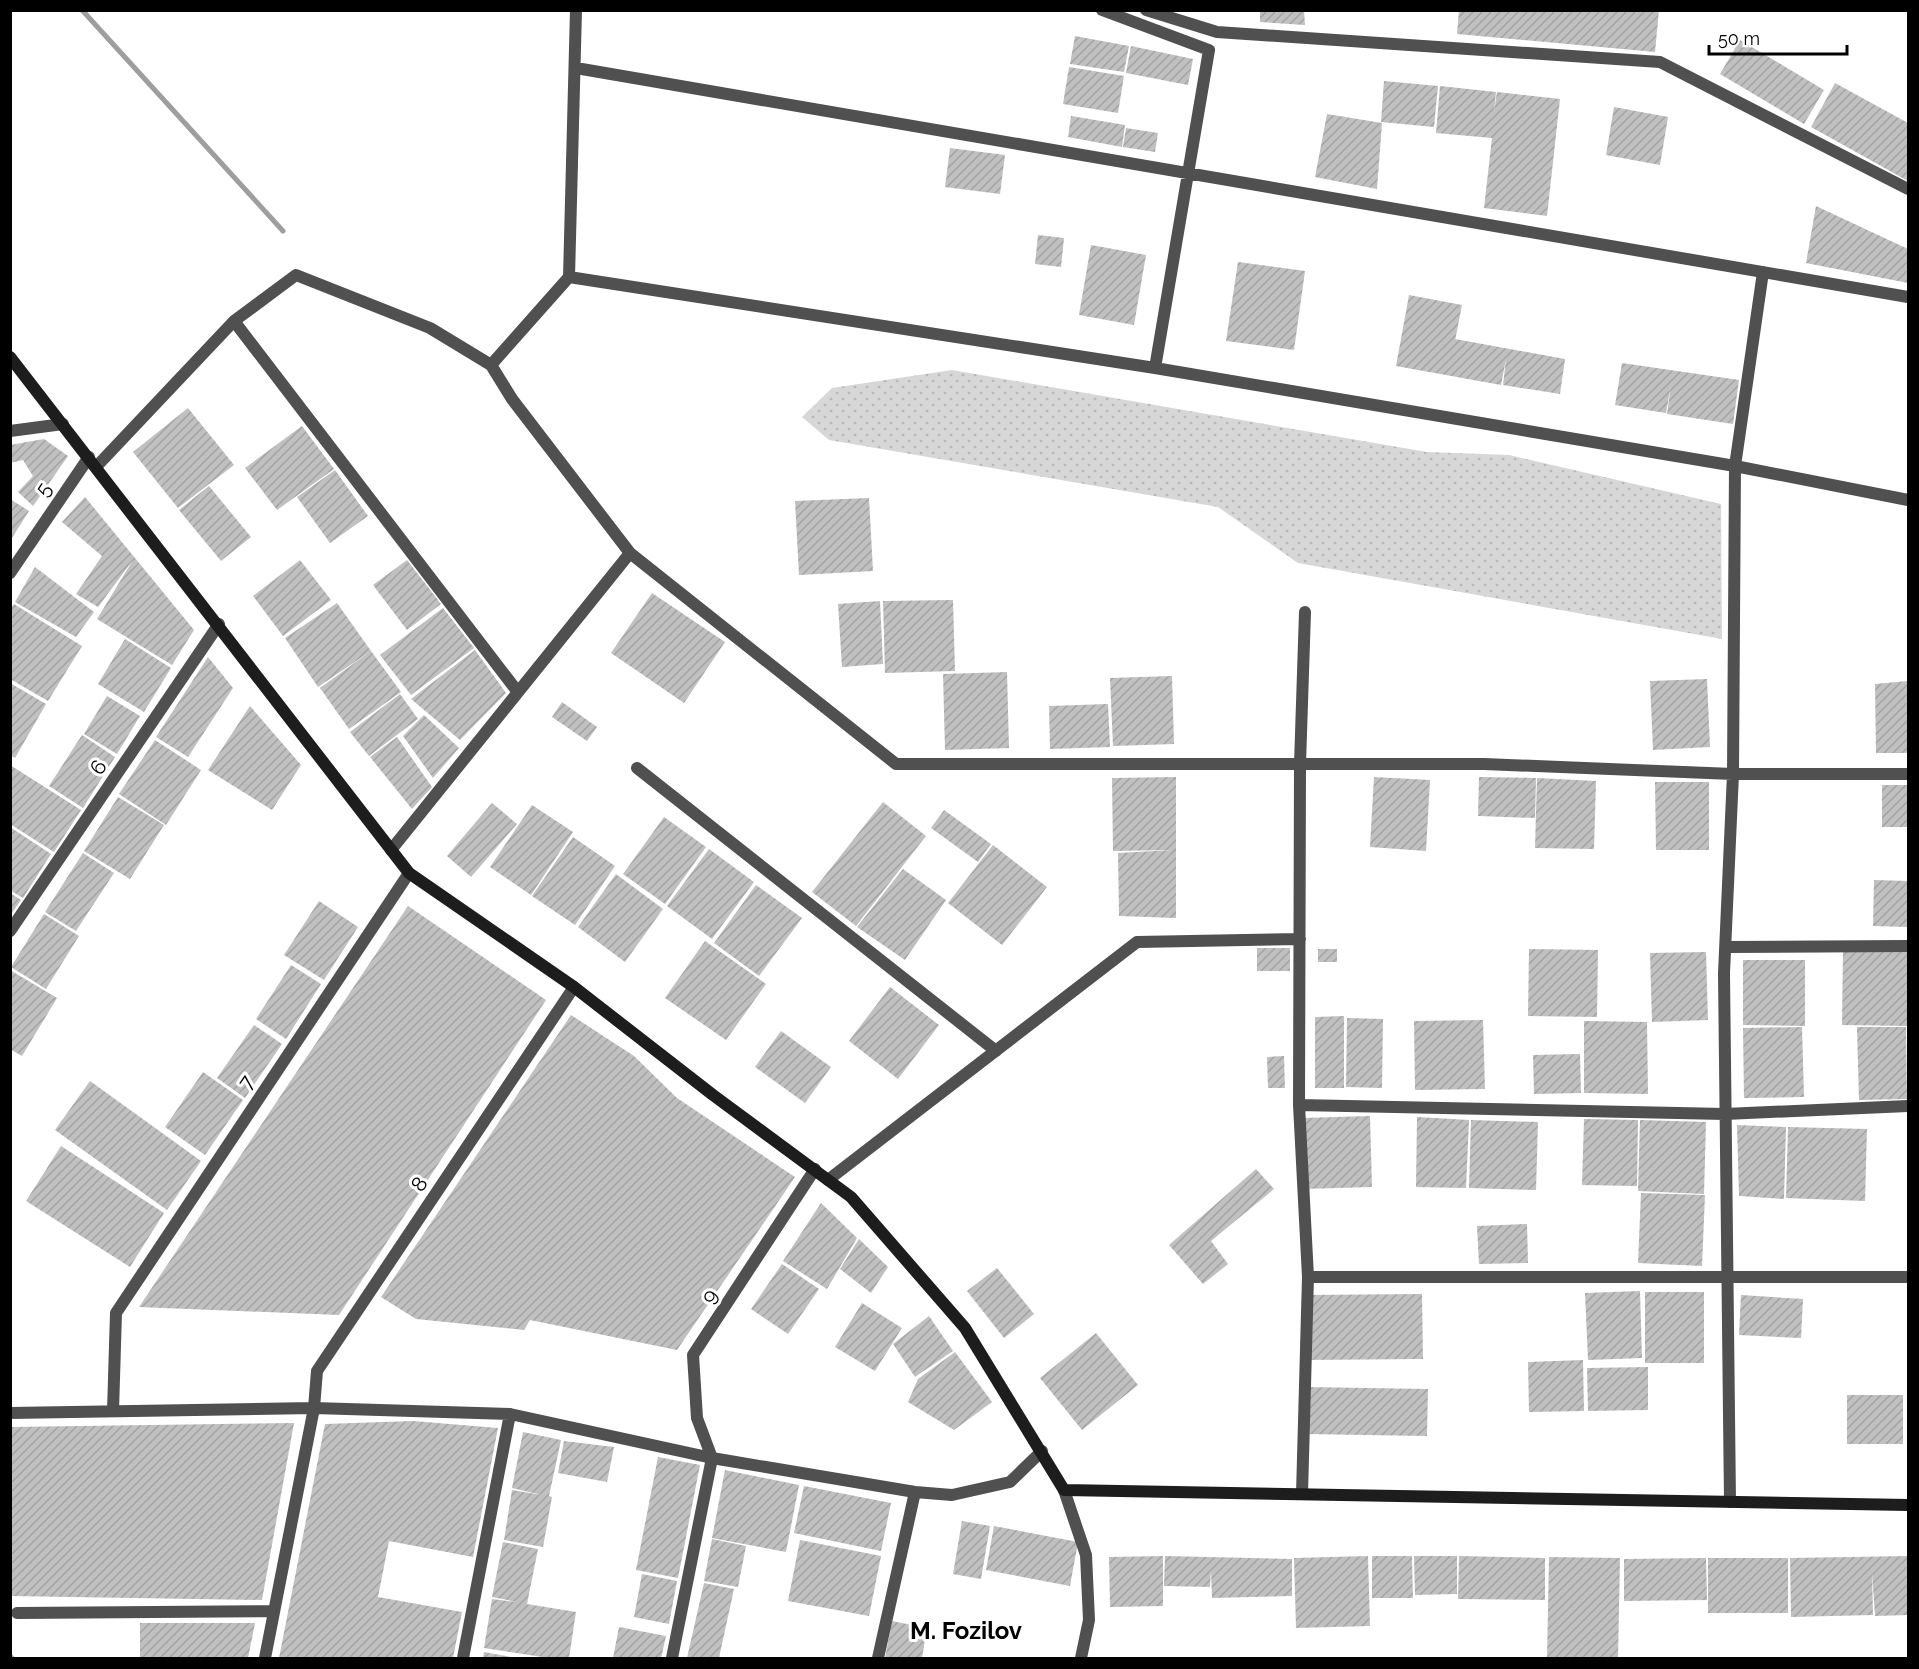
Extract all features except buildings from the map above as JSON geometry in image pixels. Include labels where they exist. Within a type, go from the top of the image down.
[{"type":"street","points":[[576,10],[568,278],[491,365],[512,399],[630,553],[896,764],[1484,764],[1733,774],[1908,774]]},
{"type":"street","points":[[1102,10],[1209,50],[1155,368]]},
{"type":"street","points":[[1146,10],[1217,32],[1660,62],[1908,189]]},
{"type":"street","points":[[576,68],[1908,297]]},
{"type":"street","points":[[1730,1502],[1724,973],[1733,774],[1735,466],[1763,272]]},
{"type":"street","name":"5","points":[[10,573],[93,462],[234,321],[296,275],[430,328],[491,365]]},
{"type":"street","points":[[568,278],[1155,368],[1735,466],[1908,500]]},
{"type":"street","points":[[234,321],[517,691]]},
{"type":"street","points":[[10,357],[219,624],[409,873],[574,987],[713,1095],[851,1197],[965,1328],[1064,1490],[1086,1555],[1089,1620],[1081,1659]]},
{"type":"street","points":[[10,431],[63,424]]},
{"type":"street","points":[[390,850],[630,553]]},
{"type":"street","points":[[1302,1494],[1308,1277],[1299,1105],[1300,764],[1305,612]]},
{"type":"street","name":"6","points":[[10,931],[219,624]]},
{"type":"street","points":[[637,768],[996,1051]]},
{"type":"street","name":"7","points":[[112,1411],[116,1313],[409,873]]},
{"type":"street","points":[[828,1180],[1137,942],[1300,939]]},
{"type":"street","points":[[1726,947],[1908,946]]},
{"type":"street","name":"8","points":[[265,1659],[314,1408],[318,1371],[574,987]]},
{"type":"street","points":[[1299,1105],[1725,1114],[1908,1106]]},
{"type":"street","name":"9","points":[[712,1458],[697,1418],[693,1355],[815,1169]]},
{"type":"street","points":[[1308,1277],[1908,1277]]},
{"type":"street","points":[[10,1413],[314,1408],[510,1414],[712,1458],[915,1492],[952,1495],[1010,1482],[1042,1451]]},
{"type":"street","points":[[463,1659],[510,1414]]},
{"type":"street","points":[[672,1659],[712,1458]]},
{"type":"street","points":[[1064,1490],[1908,1505]]},
{"type":"street","points":[[878,1659],[915,1492]]},
{"type":"street","points":[[17,1613],[274,1611]]},
{"type":"shaded area","points":[[952,370],[1427,452],[1509,455],[1721,504],[1722,639],[1298,563],[1218,507],[829,440],[802,417],[832,388]]},
{"type":"waterway","points":[[82,10],[283,231]]},
{"type":"district","name":"M. Fozilov","points":[[966,1630]]}]
